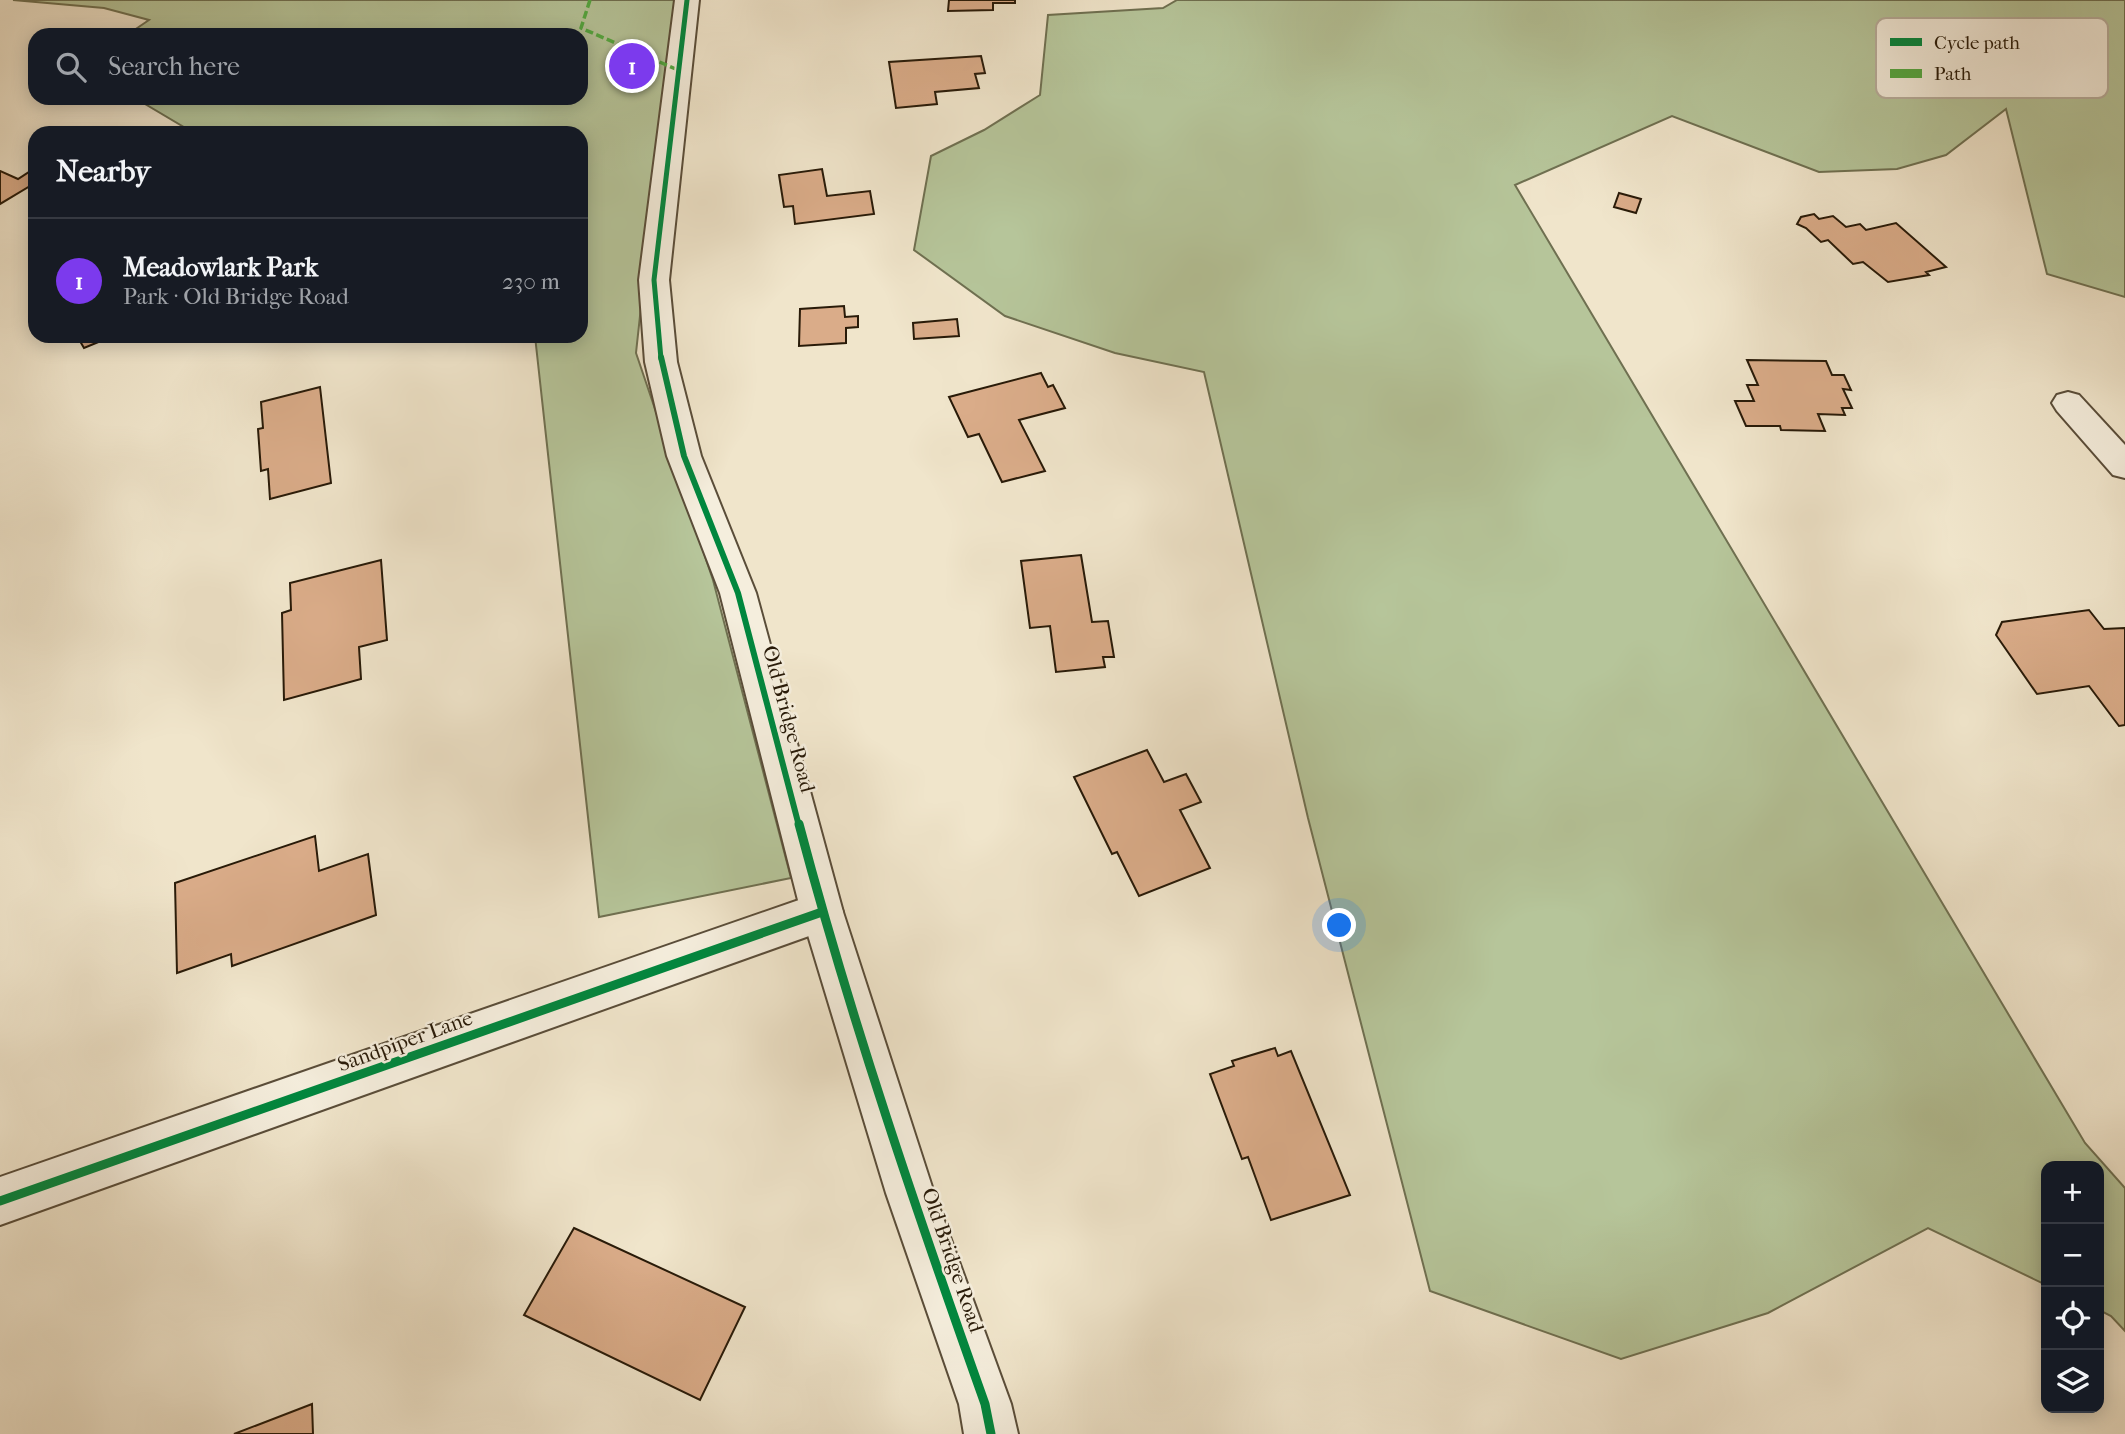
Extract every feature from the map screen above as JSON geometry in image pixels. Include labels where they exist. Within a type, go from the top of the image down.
[{"type":"street","name":"Old Bridge Road","points":[[687,0],[654,280],[661,362],[684,456],[738,593],[822,912],[910,1193],[985,1404],[990,1434]]},
{"type":"street","points":[[2068,402],[2125,466]]},
{"type":"street","name":"Sandpiper Lane","points":[[0,1202],[822,912]]},
{"type":"green space","points":[[13,0],[697,0],[658,150],[636,353],[713,580],[791,878],[599,917],[536,343],[588,343],[588,126],[182,126],[147,105],[588,105],[588,28],[137,28],[149,20],[104,8]]},
{"type":"green space","points":[[1177,0],[2125,0],[2125,297],[2047,274],[2006,109],[1946,155],[1897,169],[1819,172],[1672,116],[1515,185],[2085,1143],[2101,1161],[2041,1161],[2041,1283],[1928,1228],[1768,1313],[1621,1359],[1430,1291],[1308,818],[1204,372],[1115,353],[1005,316],[914,250],[931,156],[984,130],[1040,95],[1048,15],[1163,8]]},
{"type":"green space","points":[[2104,1164],[2125,1188],[2125,1331],[2104,1312]]},
{"type":"building","points":[[949,0],[1015,0],[1015,3],[993,3],[993,10],[948,11]]},
{"type":"building","points":[[981,56],[985,73],[975,74],[979,88],[935,92],[937,104],[896,108],[889,62]]},
{"type":"building","points":[[822,169],[827,196],[870,191],[874,214],[795,224],[793,206],[784,207],[779,175]]},
{"type":"building","points":[[0,171],[18,179],[28,173],[28,187],[0,204]]},
{"type":"building","points":[[1619,193],[1641,199],[1636,213],[1614,207]]},
{"type":"building","points":[[1814,214],[1819,219],[1833,216],[1846,227],[1860,224],[1866,230],[1896,223],[1946,267],[1926,272],[1929,275],[1888,282],[1863,262],[1853,264],[1828,240],[1821,242],[1806,228],[1797,224],[1801,217]]},
{"type":"building","points":[[844,306],[845,317],[858,316],[858,327],[846,328],[846,343],[799,346],[800,309]]},
{"type":"building","points":[[957,319],[959,336],[914,339],[913,323]]},
{"type":"building","points":[[81,343],[96,343],[84,348]]},
{"type":"building","points":[[1747,360],[1826,361],[1832,375],[1844,375],[1851,390],[1843,389],[1852,408],[1842,408],[1845,415],[1818,414],[1825,431],[1781,430],[1780,426],[1746,426],[1735,401],[1754,401],[1747,385],[1758,385]]},
{"type":"building","points":[[1041,373],[1048,387],[1053,385],[1065,408],[1019,420],[1045,471],[1002,482],[979,434],[968,437],[949,397]]},
{"type":"building","points":[[320,387],[331,483],[270,499],[268,469],[261,471],[258,429],[263,428],[261,402]]},
{"type":"building","points":[[1081,555],[1092,622],[1108,621],[1114,657],[1103,657],[1105,667],[1056,672],[1050,626],[1030,628],[1021,561]]},
{"type":"building","points":[[381,560],[387,640],[359,647],[361,679],[284,700],[282,613],[291,610],[290,583]]},
{"type":"building","points":[[2089,610],[2104,629],[2125,628],[2125,725],[2119,726],[2089,686],[2037,694],[1996,635],[2002,622]]},
{"type":"building","points":[[1147,750],[1164,782],[1186,774],[1201,802],[1180,810],[1210,868],[1139,896],[1117,852],[1112,854],[1074,777]]},
{"type":"building","points":[[315,836],[319,871],[368,854],[376,915],[232,966],[231,954],[177,973],[175,883]]},
{"type":"building","points":[[1275,1048],[1278,1056],[1291,1051],[1350,1195],[1271,1220],[1248,1157],[1242,1159],[1210,1074],[1234,1066],[1232,1061]]},
{"type":"building","points":[[574,1228],[745,1307],[700,1400],[524,1315]]},
{"type":"building","points":[[312,1404],[313,1434],[234,1434]]},
{"type":"marked path","points":[[581,28],[590,0]]},
{"type":"marked path","points":[[588,31],[678,70]]},
{"type":"cycle path","points":[[687,0],[654,280],[661,362],[684,456],[738,593],[822,912],[910,1193],[985,1404],[991,1434]]},
{"type":"cycle path","points":[[0,1201],[822,912]]},
{"type":"place","name":"Meadowlark Park","points":[[632,66]]}]
